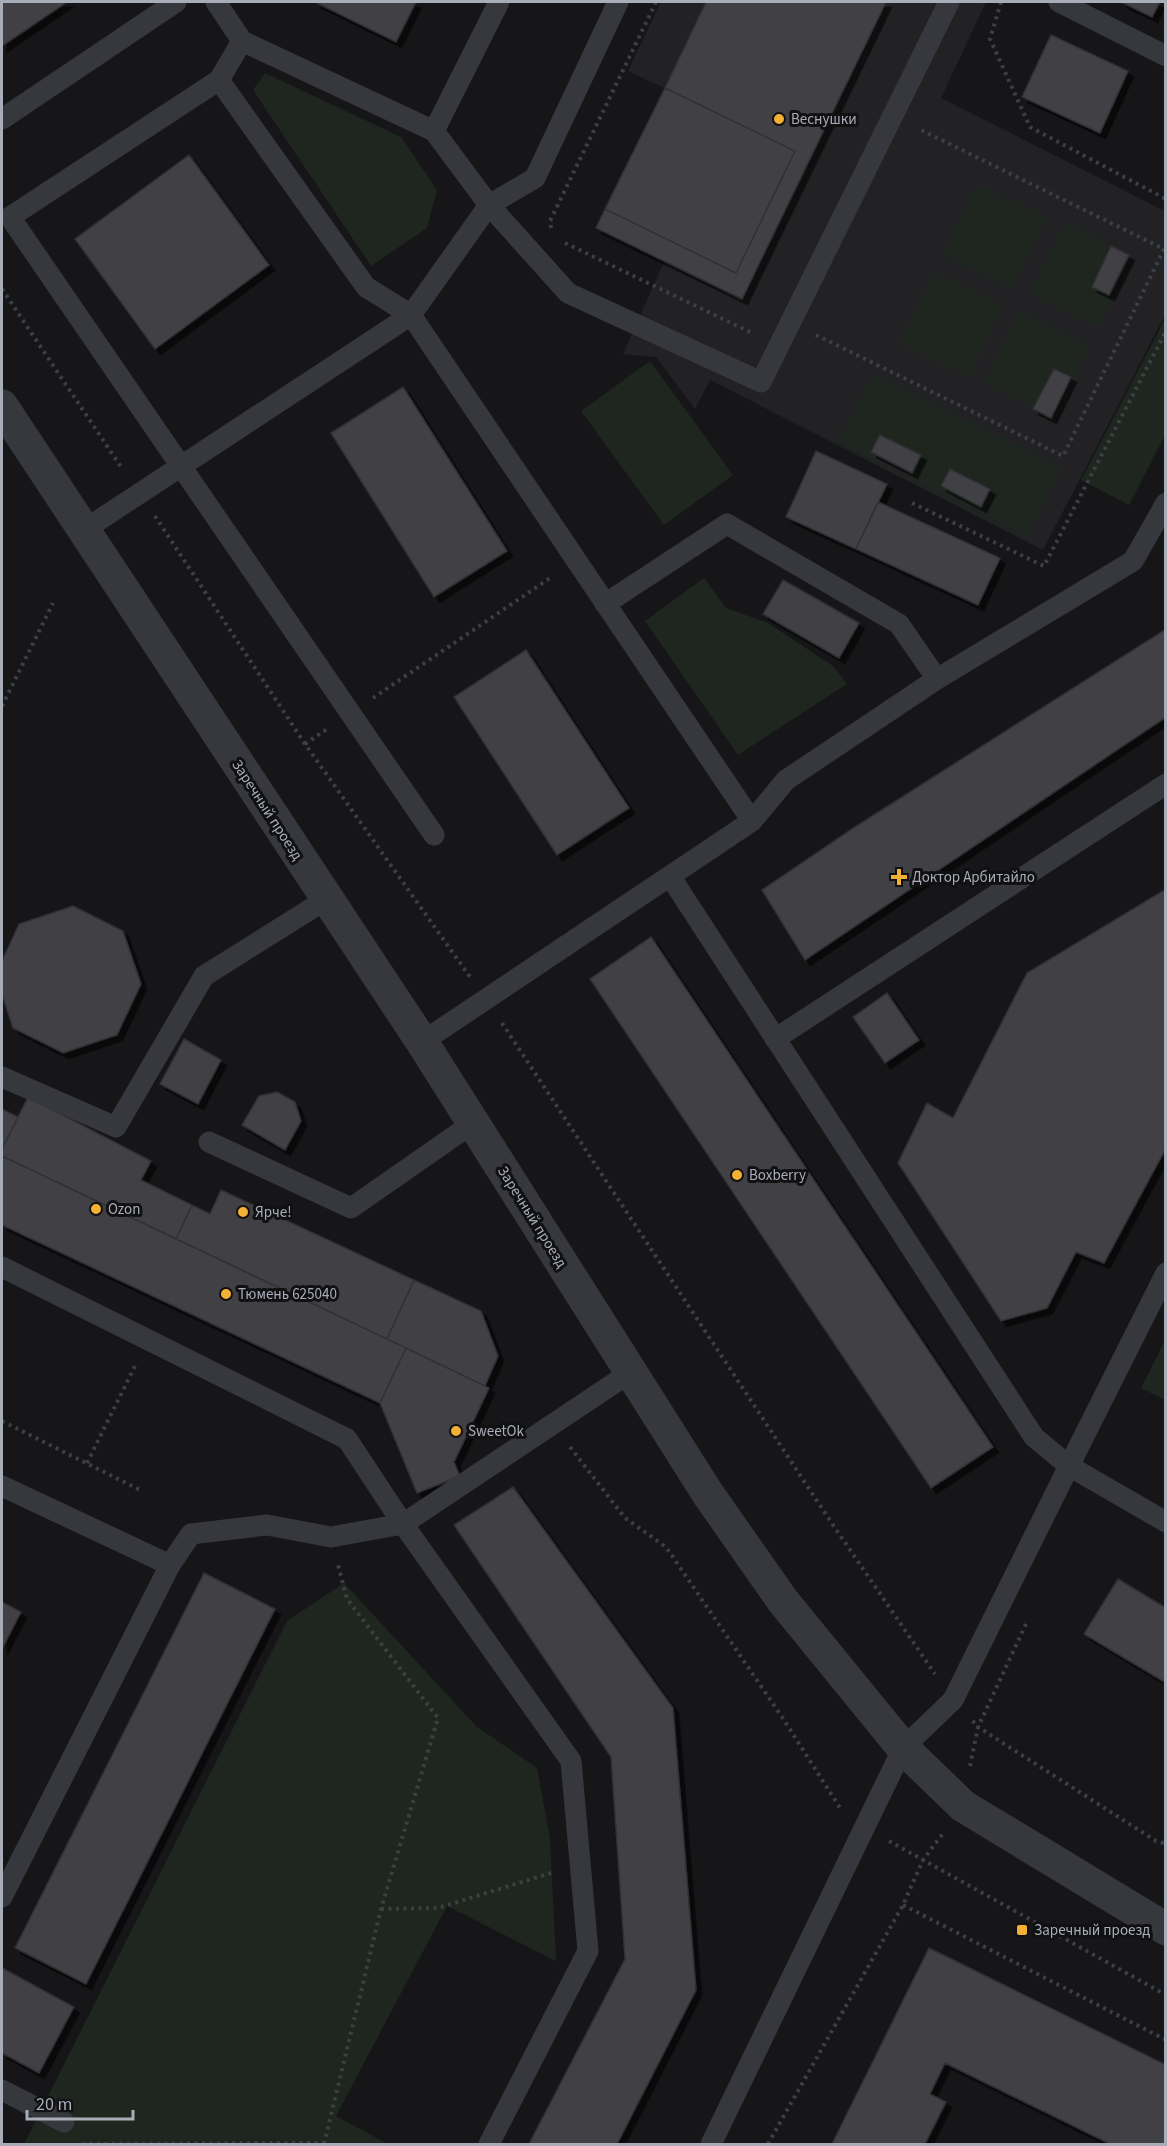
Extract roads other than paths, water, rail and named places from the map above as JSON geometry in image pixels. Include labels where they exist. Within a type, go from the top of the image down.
[{"type":"street","name":"Заречный проезд","points":[[2,406],[325,900],[422,1042],[708,1494],[783,1601],[903,1748],[963,1806],[1166,1929]]},
{"type":"lane","points":[[2,119],[176,2]]},
{"type":"lane","points":[[216,2],[242,41],[434,131],[489,205],[568,293],[761,382],[949,2]]},
{"type":"lane","points":[[434,131],[499,2]]},
{"type":"lane","points":[[84,530],[411,315],[489,205],[535,178],[618,2]]},
{"type":"lane","points":[[1059,2],[1166,56]]},
{"type":"lane","points":[[242,41],[219,80],[6,211],[434,835]]},
{"type":"lane","points":[[219,80],[366,287],[411,315],[752,822]]},
{"type":"lane","points":[[422,1042],[752,822],[786,780],[937,679],[1133,561],[1166,503]]},
{"type":"lane","points":[[605,604],[727,524],[899,624],[937,679]]},
{"type":"lane","points":[[775,1039],[1166,784]]},
{"type":"lane","points":[[670,876],[1034,1437],[1069,1466],[1166,1522]]},
{"type":"lane","points":[[2,1077],[116,1127],[204,976],[325,900]]},
{"type":"lane","points":[[209,1142],[351,1208],[473,1123]]},
{"type":"lane","points":[[2,1267],[347,1439],[571,1761],[588,1951],[489,2145]]},
{"type":"lane","points":[[711,2145],[903,1748],[953,1700],[1166,1273]]},
{"type":"lane","points":[[2,1897],[170,1565],[191,1534],[267,1525],[331,1537],[404,1524],[631,1372]]},
{"type":"lane","points":[[2,1486],[170,1565]]},
{"type":"lane","points":[[2,2090],[64,2122]]},
{"type":"place","name":"Веснушки","points":[[779,119]]},
{"type":"place","name":"Доктор Арбитайло","points":[[899,877]]},
{"type":"place","name":"Boxberry","points":[[737,1175]]},
{"type":"place","name":"Ozon","points":[[96,1209]]},
{"type":"place","name":"Ярче!","points":[[243,1212]]},
{"type":"place","name":"Тюмень 625040","points":[[226,1294]]},
{"type":"place","name":"SweetOk","points":[[456,1431]]},
{"type":"place","name":"Заречный проезд","points":[[1022,1930]]}]
